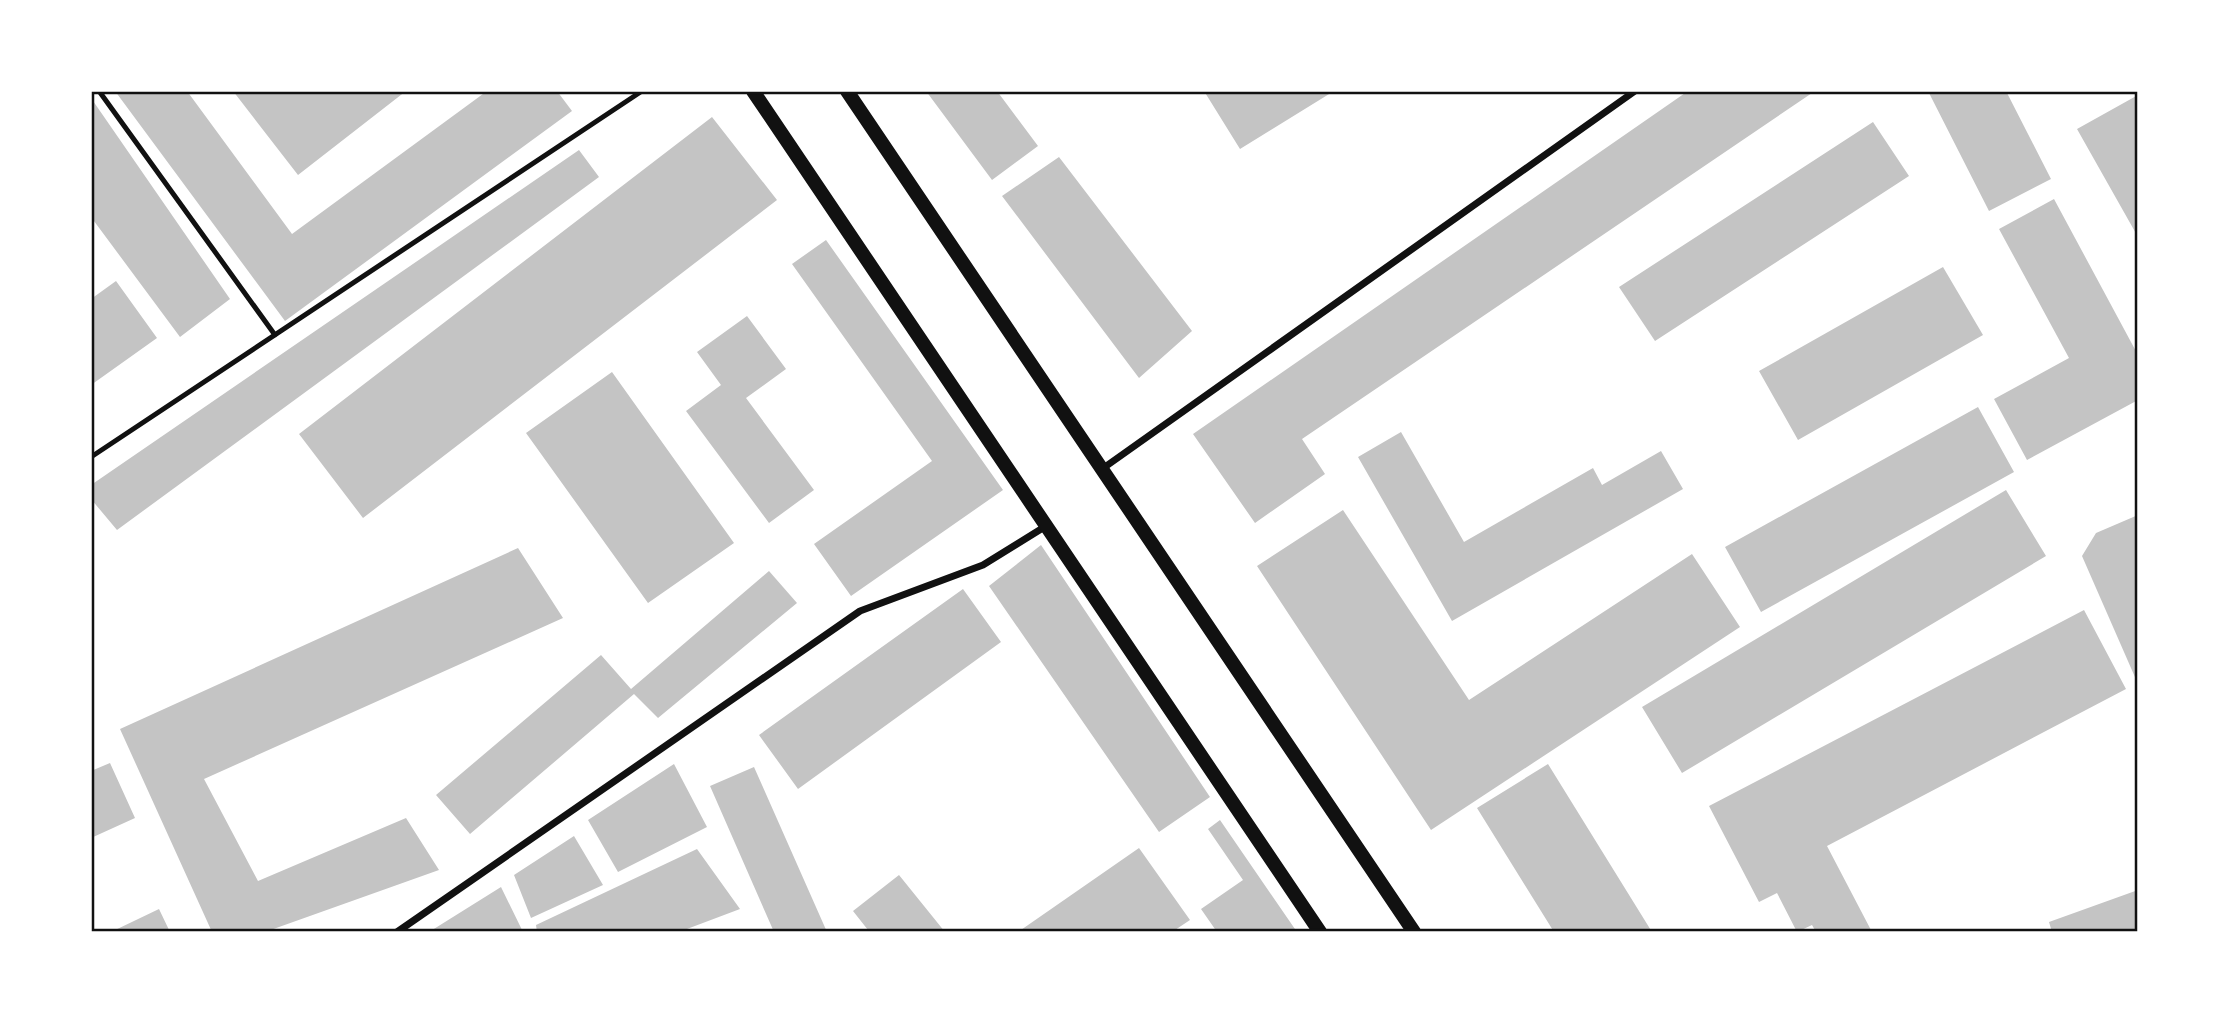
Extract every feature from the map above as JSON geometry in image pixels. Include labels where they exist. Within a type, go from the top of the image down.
[{"type":"main road","points":[[753,91],[1320,932]]},
{"type":"main road","points":[[847,91],[1414,932]]},
{"type":"street","points":[[1102,469],[1635,91]]},
{"type":"street","points":[[397,932],[860,611],[983,565],[1046,526]]},
{"type":"lane","points":[[99,91],[275,335]]},
{"type":"lane","points":[[91,457],[642,91]]},
{"type":"building","points":[[115,91],[187,91],[292,234],[487,91],[557,91],[572,111],[285,321]]},
{"type":"building","points":[[233,91],[406,91],[298,175]]},
{"type":"building","points":[[926,91],[997,91],[1038,146],[992,180]]},
{"type":"building","points":[[1204,91],[1334,91],[1240,149]]},
{"type":"building","points":[[1688,91],[1815,91],[1302,439],[1325,474],[1255,523],[1193,434]]},
{"type":"building","points":[[1928,91],[2006,91],[2051,179],[1989,211]]},
{"type":"building","points":[[2138,95],[2138,237],[2077,129]]},
{"type":"building","points":[[91,98],[230,299],[180,337],[91,217]]},
{"type":"building","points":[[712,117],[777,200],[363,518],[299,434]]},
{"type":"building","points":[[1873,122],[1909,176],[1655,341],[1619,287]]},
{"type":"building","points":[[579,150],[599,177],[117,530],[91,499],[91,485]]},
{"type":"building","points":[[1059,157],[1192,331],[1139,378],[1002,196]]},
{"type":"building","points":[[2054,199],[2138,355],[2138,400],[2027,460],[1994,399],[2069,358],[1999,229]]},
{"type":"building","points":[[826,240],[1003,490],[851,596],[814,544],[932,461],[792,264]]},
{"type":"building","points":[[1943,267],[1983,335],[1798,440],[1759,371]]},
{"type":"building","points":[[116,281],[157,338],[91,385],[91,299]]},
{"type":"building","points":[[747,316],[786,369],[746,398],[814,490],[769,523],[686,411],[721,385],[697,352]]},
{"type":"building","points":[[612,372],[734,543],[648,603],[526,433]]},
{"type":"building","points":[[1978,407],[2014,472],[1761,612],[1725,547]]},
{"type":"building","points":[[1401,432],[1464,542],[1593,468],[1602,485],[1661,451],[1683,489],[1452,621],[1358,457]]},
{"type":"building","points":[[2006,490],[2046,556],[1682,773],[1642,707]]},
{"type":"building","points":[[1343,510],[1469,700],[1692,554],[1740,627],[1431,830],[1257,566]]},
{"type":"building","points":[[2138,515],[2138,684],[2082,556],[2096,533]]},
{"type":"building","points":[[1041,545],[1210,797],[1159,832],[989,586]]},
{"type":"building","points":[[518,548],[563,618],[204,779],[258,881],[406,818],[439,870],[265,932],[212,932],[120,729]]},
{"type":"building","points":[[769,571],[797,603],[658,718],[634,694],[470,834],[436,795],[601,655],[631,689]]},
{"type":"building","points":[[963,589],[1001,642],[798,789],[759,735]]},
{"type":"building","points":[[2084,610],[2126,689],[1827,846],[1872,932],[1816,932],[1812,925],[1797,932],[1777,893],[1759,902],[1709,806]]},
{"type":"building","points":[[110,763],[135,818],[91,838],[91,771]]},
{"type":"building","points":[[674,764],[707,827],[618,872],[588,820]]},
{"type":"building","points":[[1548,764],[1652,932],[1554,932],[1477,808]]},
{"type":"building","points":[[754,767],[827,932],[774,932],[710,786]]},
{"type":"building","points":[[1220,820],[1297,932],[1217,932],[1201,909],[1243,880],[1208,829]]},
{"type":"building","points":[[574,836],[603,885],[531,918],[514,875]]},
{"type":"building","points":[[1139,848],[1190,920],[1172,932],[1018,932]]},
{"type":"building","points":[[697,849],[740,909],[679,932],[537,932],[536,925]]},
{"type":"building","points":[[899,875],[945,932],[865,932],[868,930],[853,911]]},
{"type":"building","points":[[501,887],[523,932],[429,932]]},
{"type":"building","points":[[2138,890],[2138,932],[2052,932],[2049,922]]},
{"type":"building","points":[[159,909],[170,932],[111,932]]}]
